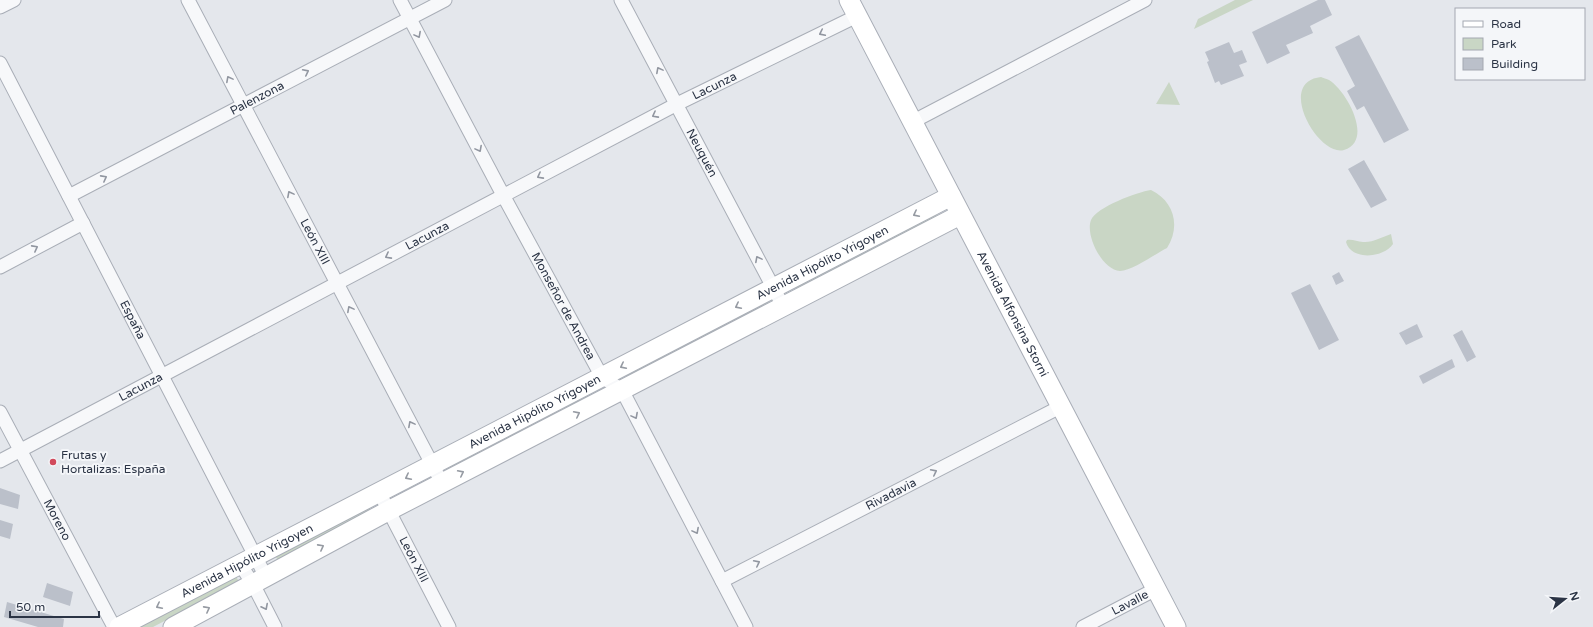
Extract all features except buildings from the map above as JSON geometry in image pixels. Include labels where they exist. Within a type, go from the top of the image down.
[{"type":"main road","name":"Avenida Alfonsina Storni","points":[[853,8],[1176,627]]},
{"type":"main road","name":"Avenida Hipólito Yrigoyen","points":[[119,627],[951,196]]},
{"type":"main road","name":"Avenida Hipólito Yrigoyen","points":[[173,627],[388,511],[960,215]]},
{"type":"street","points":[[0,7],[14,0]]},
{"type":"street","name":"León XIII","points":[[188,0],[442,483]]},
{"type":"street","name":"Monseñor de Andrea","points":[[400,0],[503,196],[602,378]]},
{"type":"street","name":"Palenzona","points":[[69,196],[445,0]]},
{"type":"street","name":"Neuquén","points":[[621,0],[783,306]]},
{"type":"street","points":[[912,122],[1145,0]]},
{"type":"street","name":"Lacunza","points":[[0,460],[20,451],[677,104],[853,8]]},
{"type":"street","name":"España","points":[[0,63],[163,375],[248,560],[259,580],[275,627]]},
{"type":"street","points":[[0,266],[83,223]]},
{"type":"street","points":[[602,378],[622,390],[746,627]]},
{"type":"street","name":"Rivadavia","points":[[722,581],[1060,407]]},
{"type":"street","name":"Moreno","points":[[0,412],[114,627]]},
{"type":"street","name":"León XIII","points":[[379,492],[449,627]]},
{"type":"street","name":"España","points":[[248,560],[259,580]]},
{"type":"street","name":"Lavalle","points":[[1083,627],[1156,589]]},
{"type":"green space","points":[[1235,0],[1253,0],[1194,29],[1198,19]]},
{"type":"green space","points":[[1321,77],[1329,80],[1343,94],[1350,105],[1354,116],[1357,127],[1357,137],[1353,145],[1344,150],[1334,149],[1323,143],[1314,132],[1306,118],[1301,104],[1302,92],[1308,82]]},
{"type":"green space","points":[[1169,82],[1180,105],[1156,104]]},
{"type":"green space","points":[[1151,190],[1159,195],[1170,207],[1174,223],[1174,231],[1171,240],[1167,248],[1131,268],[1120,271],[1113,269],[1107,265],[1096,251],[1090,234],[1091,220],[1101,210],[1109,205],[1127,197]]},
{"type":"green space","points":[[934,210],[938,218],[797,292],[793,284]]},
{"type":"green space","points":[[1391,234],[1393,244],[1389,249],[1375,255],[1361,255],[1354,252],[1349,248],[1346,242],[1347,240],[1353,240],[1370,242]]},
{"type":"green space","points":[[766,297],[770,305],[629,380],[624,372]]},
{"type":"green space","points":[[586,391],[590,399],[449,473],[445,465]]},
{"type":"green space","points":[[368,505],[372,513],[278,561],[274,553]]},
{"type":"green space","points":[[235,574],[239,582],[153,627],[134,627]]},
{"type":"place","name":"Frutas y Hortalizas: España","points":[[53,462]]}]
